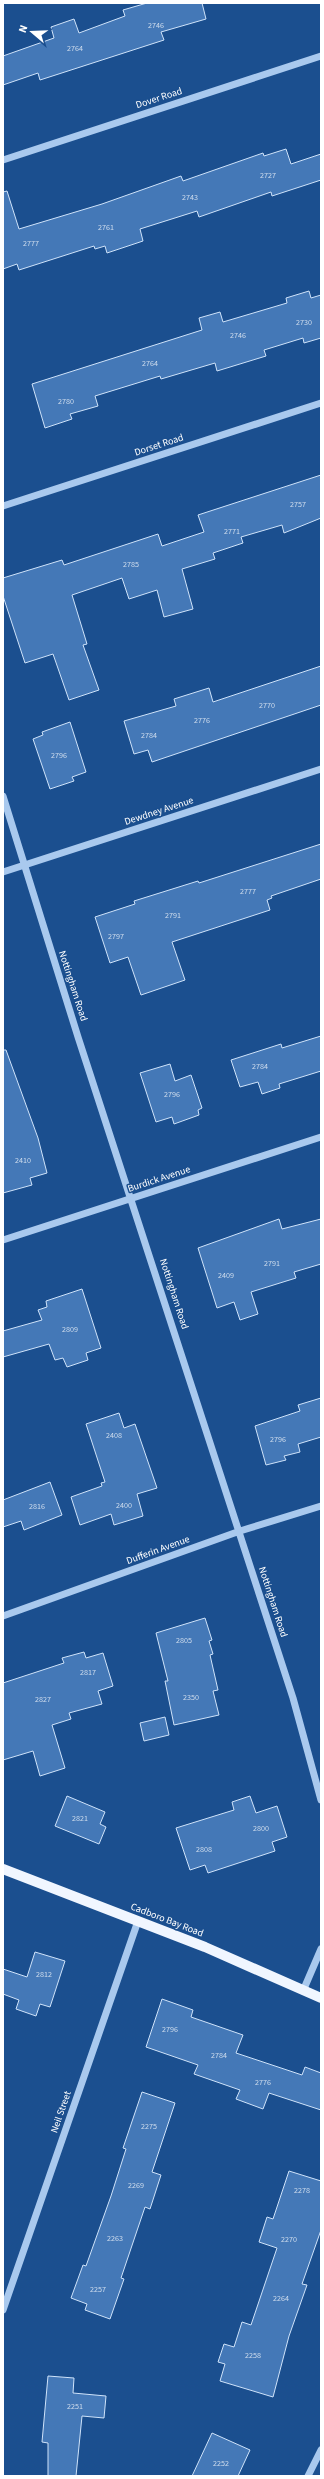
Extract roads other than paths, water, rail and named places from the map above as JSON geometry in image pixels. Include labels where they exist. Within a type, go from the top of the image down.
[{"type":"main road","name":"Cadboro Bay Road","points":[[3,1869],[205,1947],[321,1998]]},
{"type":"street","name":"Dover Road","points":[[3,160],[321,56]]},
{"type":"street","name":"Dorset Road","points":[[3,506],[321,403]]},
{"type":"street","name":"Dewdney Avenue","points":[[3,872],[321,769]]},
{"type":"street","name":"Nottingham Road","points":[[3,796],[24,866],[293,1698],[321,1800]]},
{"type":"street","name":"Burdick Avenue","points":[[3,1240],[321,1137]]},
{"type":"street","name":"Dufferin Avenue","points":[[3,1616],[240,1531],[321,1506]]},
{"type":"street","name":"Neil Street","points":[[3,2310],[138,1921]]},
{"type":"street","points":[[303,1991],[321,1949]]},
{"type":"street","points":[[308,2476],[321,2450]]}]
